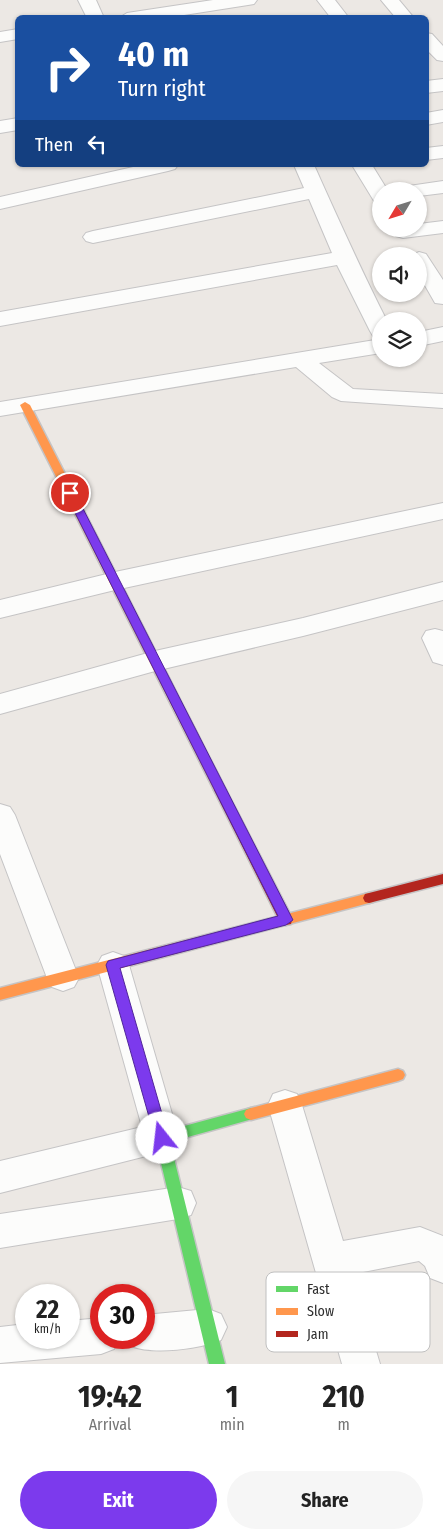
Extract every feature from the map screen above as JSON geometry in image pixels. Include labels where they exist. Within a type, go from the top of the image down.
[{"type":"street","points":[[87,0],[94,15]]},
{"type":"street","points":[[326,0],[338,15]]},
{"type":"street","points":[[390,0],[403,15]]},
{"type":"street","points":[[154,15],[252,4]]},
{"type":"street","points":[[0,37],[15,34]]},
{"type":"street","points":[[429,41],[443,57],[429,60]]},
{"type":"street","points":[[429,87],[443,85]]},
{"type":"street","points":[[429,118],[443,116]]},
{"type":"street","points":[[0,127],[15,124]]},
{"type":"street","points":[[429,154],[443,152]]},
{"type":"street","points":[[0,203],[159,167]]},
{"type":"street","points":[[305,167],[344,257],[372,313]]},
{"type":"street","points":[[363,167],[372,182]]},
{"type":"street","points":[[428,189],[443,187]]},
{"type":"street","points":[[93,237],[317,191]]},
{"type":"street","points":[[428,228],[443,227]]},
{"type":"street","points":[[0,319],[344,257]]},
{"type":"street","points":[[427,263],[443,298]]},
{"type":"street","points":[[427,337],[443,334]]},
{"type":"street","points":[[0,409],[372,347]]},
{"type":"street","points":[[300,359],[340,392],[349,396],[443,401]]},
{"type":"street","points":[[26,404],[286,920]]},
{"type":"street","points":[[0,609],[115,581],[443,511]]},
{"type":"street","points":[[0,704],[155,661],[302,628],[443,591]]},
{"type":"street","points":[[0,815],[11,872],[63,978]]},
{"type":"street","points":[[0,994],[443,879]]},
{"type":"street","points":[[113,965],[162,1138],[217,1364]]},
{"type":"street","points":[[0,1177],[162,1138],[398,1075]]},
{"type":"street","points":[[285,1105],[334,1272]]},
{"type":"street","points":[[0,1231],[178,1203]]},
{"type":"street","points":[[331,1261],[420,1244],[430,1247],[440,1256],[443,1266]]},
{"type":"street","points":[[155,1331],[208,1327]]},
{"type":"street","points":[[0,1346],[90,1337]]},
{"type":"traffic: fast","points":[[217,1364],[162,1138],[251,1114]]},
{"type":"traffic: slow","points":[[25,405],[220,790]]},
{"type":"traffic: slow","points":[[0,994],[369,898]]},
{"type":"traffic: slow","points":[[251,1114],[398,1075]]},
{"type":"traffic: jam","points":[[220,790],[286,920]]},
{"type":"traffic: jam","points":[[369,898],[443,879]]},
{"type":"route","points":[[70,493],[286,920],[113,965],[162,1138]]}]
